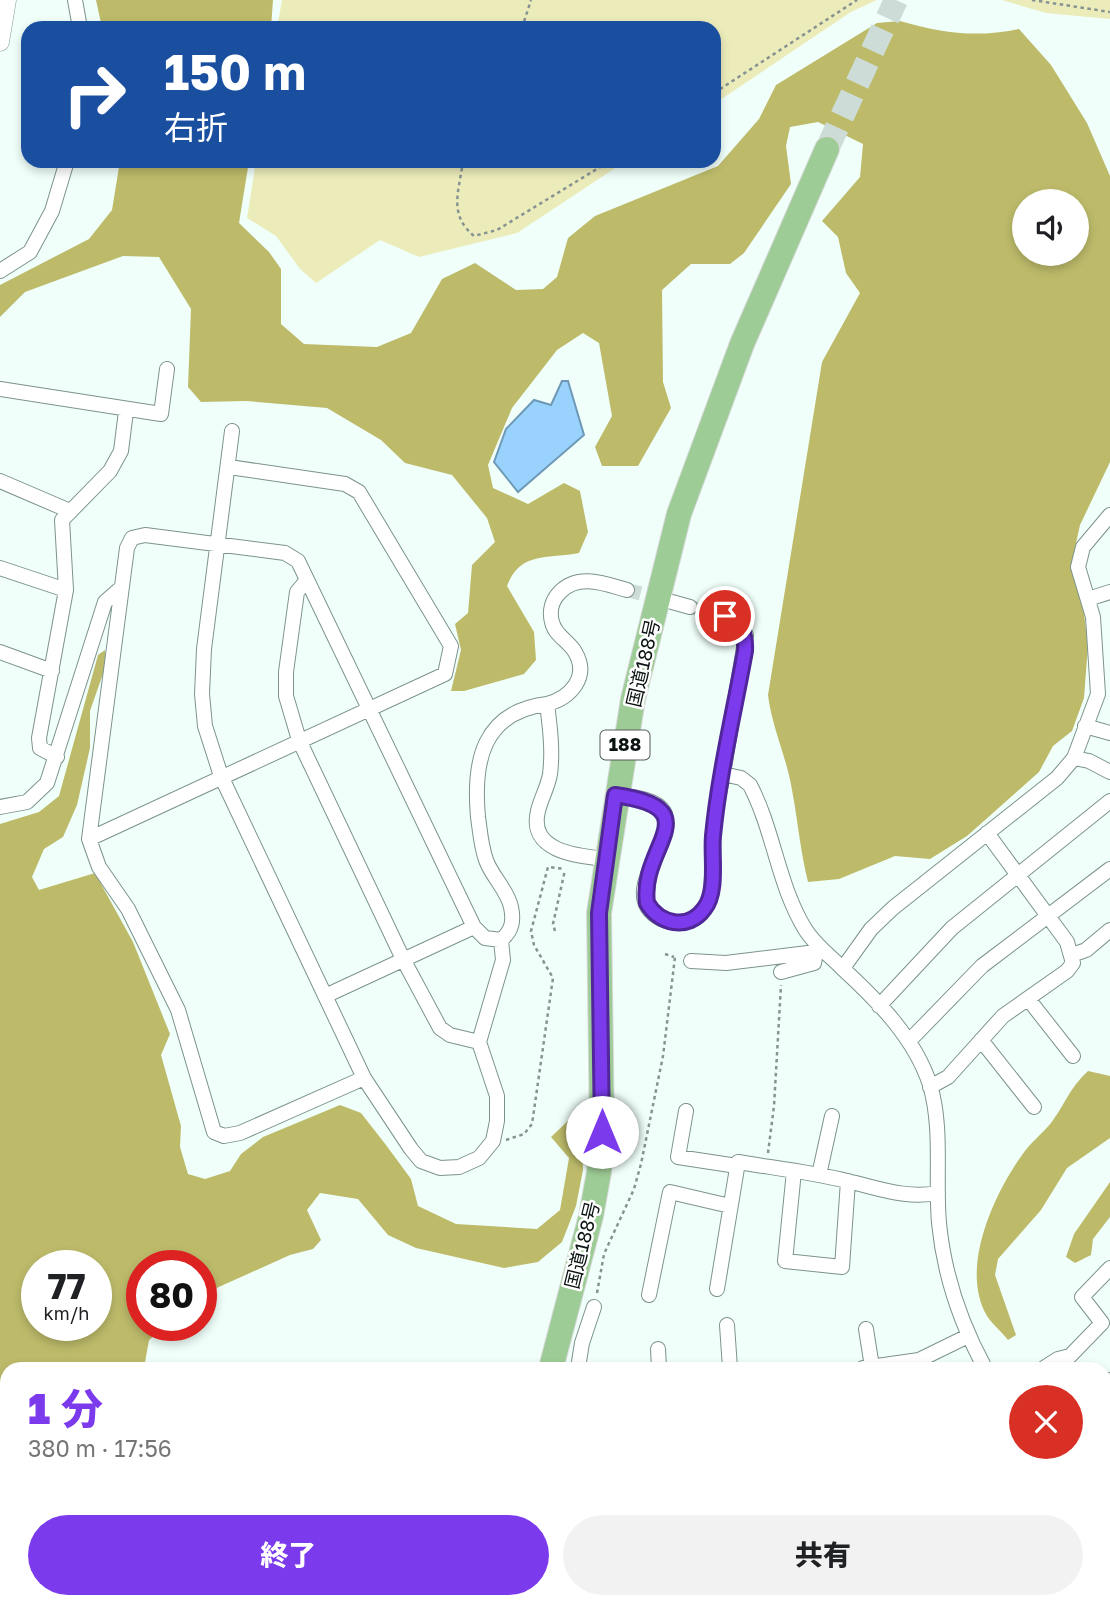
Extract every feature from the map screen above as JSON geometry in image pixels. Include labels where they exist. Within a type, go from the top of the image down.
[{"type":"highway","name":"国道188号","points":[[553,1362],[591,1216],[599,1172],[602,1119],[599,913],[615,795],[633,699],[679,514],[742,344],[827,149]]},
{"type":"street","points":[[0,42],[7,0]]},
{"type":"street","points":[[75,0],[79,21]]},
{"type":"street","points":[[0,271],[30,252],[52,211],[65,168]]},
{"type":"street","points":[[0,389],[126,411],[161,414],[167,369]]},
{"type":"street","points":[[57,757],[40,748],[39,738],[66,590],[62,520],[110,471],[121,451],[126,411]]},
{"type":"street","points":[[232,430],[204,649],[202,694],[205,726],[221,776],[364,1077],[421,1161],[440,1168],[459,1167],[479,1158],[493,1141],[497,1121],[496,1096],[480,1042],[503,960],[501,940]]},
{"type":"street","points":[[89,839],[445,674],[451,646],[359,492],[345,484],[229,467]]},
{"type":"street","points":[[0,481],[70,511]]},
{"type":"street","points":[[843,968],[871,929],[1057,778],[1074,758],[1104,684],[1097,638],[1078,567],[1083,547],[1110,515]]},
{"type":"street","points":[[364,1077],[240,1133],[224,1136],[214,1132],[178,1010],[128,909],[99,867],[89,839],[127,548],[132,538],[145,534],[285,553],[298,561],[474,927],[485,938],[501,940],[510,932],[511,911],[504,890],[486,860],[481,842],[475,786],[482,748],[494,731],[511,716],[531,706],[547,704],[570,694],[579,681],[581,668],[575,651],[557,633],[552,623],[551,609],[555,597],[565,587],[579,581],[592,581],[627,590]]},
{"type":"street","points":[[0,568],[66,590]]},
{"type":"street","points":[[307,580],[297,592],[286,672],[286,696],[299,740],[403,960],[440,1028],[450,1035],[480,1042]]},
{"type":"street","points":[[0,807],[27,802],[47,783],[106,602],[122,587]]},
{"type":"street","points":[[1088,599],[1110,592]]},
{"type":"street","points":[[673,602],[690,607]]},
{"type":"street","points":[[615,795],[655,803],[662,809],[667,820],[666,831],[646,879],[645,892],[652,912],[662,919],[676,923],[693,920],[705,909],[710,894],[712,837],[746,635],[738,624],[725,616]]},
{"type":"street","points":[[0,652],[52,671]]},
{"type":"street","points":[[547,704],[551,756],[537,825],[542,838],[554,849],[606,859]]},
{"type":"street","points":[[1085,726],[1110,733]]},
{"type":"street","points":[[1074,758],[1089,761],[1110,772]]},
{"type":"street","points":[[723,774],[741,778],[750,785],[797,914],[818,950],[843,968],[909,1041],[930,1087],[937,1136],[938,1192],[945,1259],[968,1336],[982,1362]]},
{"type":"street","points":[[879,1006],[952,928],[1110,802]]},
{"type":"street","points":[[930,1087],[948,1077],[1003,1016],[1028,1000],[1073,963],[1072,955],[1049,915],[988,834]]},
{"type":"street","points":[[909,1041],[982,966],[1110,869]]},
{"type":"street","points":[[325,996],[474,927]]},
{"type":"street","points":[[1072,955],[1086,950],[1110,930]]},
{"type":"street","points":[[691,961],[726,963],[818,950]]},
{"type":"street","points":[[781,972],[814,963],[818,950]]},
{"type":"street","points":[[1028,1000],[1073,1056]]},
{"type":"street","points":[[981,1041],[1034,1107]]},
{"type":"street","points":[[686,1111],[678,1157],[737,1166]]},
{"type":"street","points":[[819,1175],[832,1116]]},
{"type":"street","points":[[717,1289],[737,1162],[848,1181],[890,1194],[923,1196],[938,1192]]},
{"type":"street","points":[[794,1171],[785,1261],[842,1266],[848,1181]]},
{"type":"street","points":[[649,1295],[670,1192],[730,1206]]},
{"type":"street","points":[[1053,1362],[1070,1356],[1102,1323],[1082,1297],[1110,1268]]},
{"type":"street","points":[[579,1362],[594,1307]]},
{"type":"street","points":[[727,1325],[730,1362]]},
{"type":"street","points":[[866,1329],[867,1362]]},
{"type":"street","points":[[906,1362],[919,1360],[968,1336]]},
{"type":"street","points":[[658,1349],[659,1362]]},
{"type":"path","points":[[524,21],[531,0]]},
{"type":"path","points":[[721,88],[857,0]]},
{"type":"path","points":[[1032,0],[1110,12]]},
{"type":"path","points":[[462,168],[457,213],[459,222],[474,236],[497,230],[599,168]]},
{"type":"path","points":[[555,931],[553,924],[569,854]]},
{"type":"path","points":[[493,1141],[506,1141],[524,1134],[532,1124],[553,978],[534,946],[531,931],[548,867],[565,869]]},
{"type":"path","points":[[594,1307],[604,1254],[634,1189],[641,1164],[663,1056],[675,957]]},
{"type":"path","points":[[766,1167],[774,1106],[781,972]]},
{"type":"green space","points":[[282,0],[877,0],[851,12],[721,99],[721,21],[278,21]]},
{"type":"green space","points":[[1002,0],[1110,0],[1110,19],[1046,13]]},
{"type":"green space","points":[[255,168],[615,168],[517,233],[419,257],[380,240],[316,283],[300,269],[276,236],[247,218]]},
{"type":"shaded area","points":[[96,0],[273,0],[272,21],[101,21]]},
{"type":"shaded area","points":[[900,21],[930,29],[974,34],[1019,29],[1051,65],[1087,123],[1110,176],[1110,462],[1080,525],[1071,566],[1083,606],[1088,645],[1084,698],[1072,731],[1053,746],[1039,772],[967,836],[930,859],[895,856],[839,879],[808,882],[790,778],[768,695],[822,362],[860,293],[846,273],[838,237],[822,221],[860,177],[863,144],[818,122],[790,127],[786,146],[791,184],[744,253],[730,264],[691,264],[662,290],[663,382],[671,408],[638,466],[602,466],[595,447],[612,416],[599,343],[583,333],[557,350],[512,408],[488,465],[493,488],[528,504],[564,483],[580,491],[588,532],[579,553],[527,562],[519,567],[507,586],[534,632],[536,660],[524,674],[464,691],[451,691],[461,650],[455,624],[468,613],[472,565],[495,542],[487,518],[452,475],[405,463],[381,440],[327,408],[246,401],[201,402],[188,387],[191,309],[159,257],[123,256],[25,292],[0,317],[0,285],[89,239],[112,210],[119,168],[248,168],[239,223],[269,252],[281,269],[281,324],[304,344],[377,347],[411,333],[442,279],[475,263],[516,290],[543,289],[557,277],[568,238],[595,216],[713,168],[721,168],[721,163],[759,119],[776,85],[877,23]]},
{"type":"shaded area","points":[[105,650],[106,665],[90,711],[90,748],[77,805],[63,837],[44,849],[32,877],[39,890],[95,873],[133,942],[170,1034],[161,1055],[181,1126],[180,1147],[188,1174],[205,1179],[230,1171],[241,1154],[263,1137],[340,1105],[361,1113],[386,1145],[411,1179],[418,1206],[456,1224],[537,1229],[560,1210],[569,1158],[551,1137],[570,1119],[581,1114],[583,1170],[576,1206],[562,1242],[538,1262],[504,1268],[416,1248],[388,1235],[358,1199],[320,1193],[307,1210],[321,1240],[313,1249],[290,1255],[217,1288],[217,1250],[126,1250],[126,1341],[149,1341],[145,1362],[0,1362],[0,824],[39,812],[59,796],[98,655]]},
{"type":"shaded area","points":[[1088,1071],[1110,1076],[1110,1138],[1067,1168],[1041,1210],[998,1259],[995,1275],[1016,1335],[1008,1340],[987,1316],[979,1297],[978,1255],[984,1232],[1011,1171],[1051,1123],[1071,1091]]},
{"type":"shaded area","points":[[1110,1182],[1110,1217],[1093,1239],[1091,1255],[1075,1263],[1066,1257],[1074,1234]]},
{"type":"water","points":[[562,381],[568,381],[584,435],[518,492],[494,462],[506,429],[534,400],[551,405]]},
{"type":"tunnel","points":[[827,149],[896,0]]},
{"type":"tunnel","points":[[627,590],[663,599]]},
{"type":"tunnel","points":[[690,607],[725,616]]},
{"type":"route","points":[[602,1132],[599,913],[615,795],[655,803],[662,809],[667,820],[666,831],[646,879],[647,903],[652,912],[662,919],[676,923],[693,920],[705,909],[710,894],[712,837],[745,651],[746,635],[738,624],[725,616]]}]
